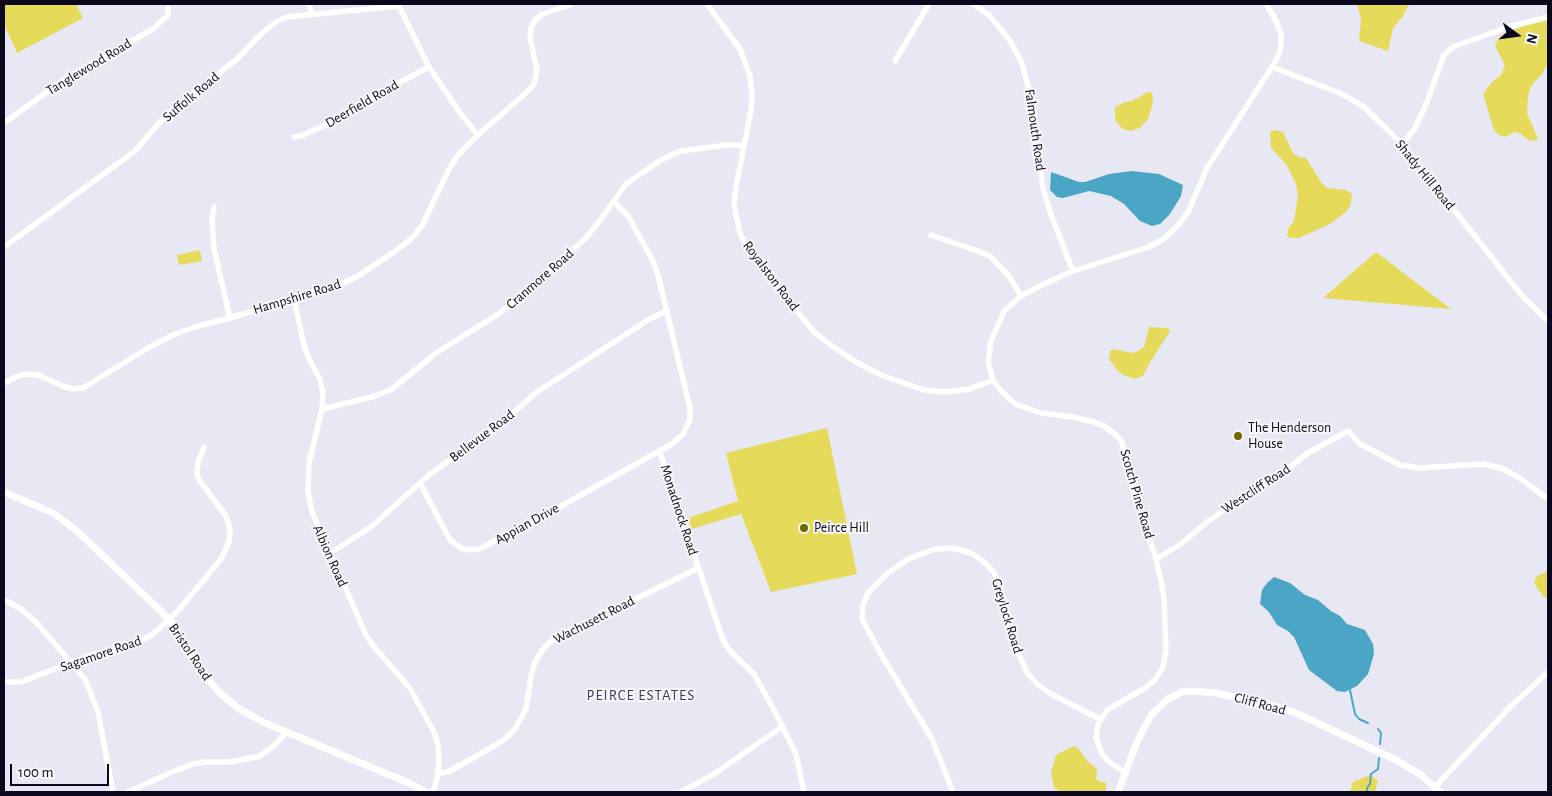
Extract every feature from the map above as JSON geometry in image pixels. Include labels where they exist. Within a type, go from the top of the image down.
[{"type":"street","points":[[309,4],[312,14]]},
{"type":"street","name":"Hampshire Road","points":[[4,383],[25,374],[38,375],[73,389],[83,388],[166,338],[198,326],[332,288],[349,281],[407,242],[424,222],[453,162],[478,135],[529,90],[535,82],[537,67],[530,37],[531,28],[535,20],[543,14],[572,4]]},
{"type":"street","name":"Royalston Road","points":[[707,4],[738,46],[748,71],[752,105],[734,201],[738,230],[769,277],[816,332],[832,346],[880,375],[912,387],[948,392],[970,389],[993,380]]},
{"type":"street","points":[[895,62],[929,4]]},
{"type":"street","name":"Falmouth Road","points":[[972,4],[989,14],[1009,39],[1022,63],[1033,105],[1043,188],[1051,215],[1073,271]]},
{"type":"street","points":[[993,380],[988,362],[991,341],[1004,311],[1020,296],[1073,271],[1149,247],[1164,239],[1178,226],[1188,212],[1206,168],[1279,54],[1281,34],[1266,4]]},
{"type":"street","points":[[400,5],[429,67],[460,113],[478,135]]},
{"type":"street","name":"Suffolk Road","points":[[4,247],[136,151],[165,116],[237,60],[260,35],[277,21],[287,17],[400,5]]},
{"type":"street","name":"Tanglewood Road","points":[[4,123],[66,78],[153,29],[168,15],[168,8]]},
{"type":"street","points":[[1402,144],[1414,130],[1425,107],[1444,55],[1454,47],[1506,28],[1548,17]]},
{"type":"street","name":"Deerfield Road","points":[[294,137],[301,136],[339,119],[391,87],[429,67]]},
{"type":"street","name":"Shady Hill Road","points":[[1272,67],[1342,94],[1364,107],[1402,144],[1523,297],[1548,321]]},
{"type":"street","name":"Cranmore Road","points":[[322,409],[372,397],[392,389],[436,353],[500,313],[581,243],[598,224],[629,181],[674,153],[727,145],[744,145]]},
{"type":"street","name":"Monadnock Road","points":[[614,202],[626,214],[654,263],[691,414],[688,426],[681,436],[659,450],[726,646],[754,674],[782,726],[796,754],[804,792]]},
{"type":"street","points":[[214,208],[212,219],[214,250],[230,318]]},
{"type":"street","points":[[932,235],[990,256],[1010,276],[1020,296]]},
{"type":"street","name":"Albion Road","points":[[294,299],[304,345],[322,383],[322,409],[309,458],[308,491],[313,517],[368,638],[406,683],[429,721],[438,745],[438,774],[433,792]]},
{"type":"street","name":"Bellevue Road","points":[[329,554],[377,522],[420,483],[445,463],[496,428],[537,392],[666,310]]},
{"type":"street","name":"Scotch Pine Road","points":[[993,380],[1016,404],[1041,412],[1094,422],[1104,426],[1122,442],[1131,482],[1156,559],[1164,598],[1166,651],[1163,667],[1152,682],[1110,708],[1100,719]]},
{"type":"street","name":"Westcliff Road","points":[[1156,559],[1181,544],[1230,506],[1282,474],[1308,453],[1348,431],[1360,444],[1400,465],[1419,468],[1483,464],[1501,468],[1518,476],[1548,499]]},
{"type":"street","name":"Sagamore Road","points":[[4,682],[21,682],[91,655],[126,648],[138,643],[169,620],[221,559],[229,542],[230,529],[226,516],[200,481],[197,474],[197,465],[204,448]]},
{"type":"street","name":"Appian Drive","points":[[420,483],[450,540],[461,548],[476,550],[487,546],[659,450]]},
{"type":"street","name":"Bristol Road","points":[[4,492],[46,509],[64,520],[169,620],[200,669],[220,693],[246,714],[426,792]]},
{"type":"street","name":"Greylock Road","points":[[954,792],[932,739],[886,664],[862,619],[863,605],[868,593],[888,573],[910,558],[935,549],[952,548],[971,553],[983,560],[993,571],[999,582],[1016,648],[1022,664],[1030,676],[1051,694],[1100,719]]},
{"type":"street","name":"Wachusett Road","points":[[438,774],[450,771],[489,749],[512,733],[526,708],[535,662],[542,649],[551,641],[698,568]]},
{"type":"street","points":[[4,600],[21,609],[36,622],[84,679],[98,712],[113,792]]},
{"type":"street","points":[[1437,789],[1510,707],[1548,672]]},
{"type":"street","name":"Cliff Road","points":[[1118,792],[1140,736],[1154,711],[1164,701],[1177,694],[1198,691],[1266,703],[1296,713],[1396,760],[1416,772],[1437,789]]},
{"type":"street","points":[[1100,719],[1096,734],[1098,748],[1106,760],[1125,772]]},
{"type":"street","points":[[681,792],[719,770],[782,726]]},
{"type":"street","points":[[128,792],[193,764],[230,762],[260,756],[276,744],[286,732]]},
{"type":"shaded area","points":[[4,4],[76,4],[83,18],[17,53],[4,24]]},
{"type":"shaded area","points":[[1357,4],[1409,4],[1403,16],[1393,28],[1388,51],[1359,41],[1361,18]]},
{"type":"shaded area","points":[[1548,20],[1548,62],[1543,73],[1531,86],[1528,96],[1527,113],[1538,139],[1535,141],[1528,140],[1521,134],[1514,132],[1506,137],[1499,135],[1494,130],[1483,94],[1492,82],[1501,75],[1505,65],[1495,46],[1499,37],[1504,33],[1519,28],[1529,21]]},
{"type":"shaded area","points":[[1151,92],[1153,96],[1148,119],[1140,128],[1130,131],[1123,129],[1117,123],[1115,107],[1132,101]]},
{"type":"shaded area","points":[[1275,130],[1283,132],[1293,153],[1299,157],[1306,158],[1327,188],[1346,190],[1352,194],[1351,203],[1347,211],[1330,224],[1299,238],[1287,236],[1288,229],[1294,221],[1298,196],[1296,184],[1286,164],[1271,148],[1270,132]]},
{"type":"shaded area","points":[[200,250],[202,261],[179,265],[177,255]]},
{"type":"shaded area","points":[[1376,252],[1451,309],[1323,298]]},
{"type":"shaded area","points":[[1149,327],[1168,328],[1170,331],[1143,376],[1135,379],[1123,375],[1109,359],[1110,352],[1112,349],[1133,353],[1138,351],[1144,347]]},
{"type":"shaded area","name":"Peirce Hill","points":[[827,428],[857,574],[771,592],[741,514],[692,529],[688,518],[738,501],[726,453]]},
{"type":"shaded area","points":[[1548,571],[1547,599],[1534,583],[1537,576]]},
{"type":"shaded area","points":[[1073,746],[1078,748],[1087,761],[1096,768],[1096,780],[1106,783],[1106,792],[1061,792],[1054,787],[1051,773],[1056,755]]},
{"type":"shaded area","points":[[1370,775],[1378,780],[1375,792],[1350,792],[1353,782]]},
{"type":"water","points":[[1132,171],[1159,174],[1183,185],[1181,196],[1170,214],[1160,224],[1152,226],[1140,221],[1124,204],[1111,196],[1089,191],[1063,198],[1057,197],[1050,190],[1051,172],[1079,182],[1085,182],[1109,174]]},
{"type":"water","points":[[1274,577],[1290,583],[1305,595],[1318,600],[1340,616],[1347,624],[1365,630],[1373,644],[1374,654],[1368,674],[1357,686],[1345,692],[1337,691],[1309,670],[1294,637],[1277,625],[1269,612],[1260,604],[1262,590]]},
{"type":"waterway","points":[[1350,690],[1355,714],[1359,719],[1368,723]]},
{"type":"waterway","points":[[1378,729],[1381,733],[1380,744]]},
{"type":"waterway","points":[[1367,792],[1371,774],[1378,769],[1379,758]]},
{"type":"place","name":"The Henderson House","points":[[1238,436]]},
{"type":"place","name":"Peirce Hill","points":[[804,528]]},
{"type":"district","name":"PEIRCE ESTATES","points":[[641,695]]}]
